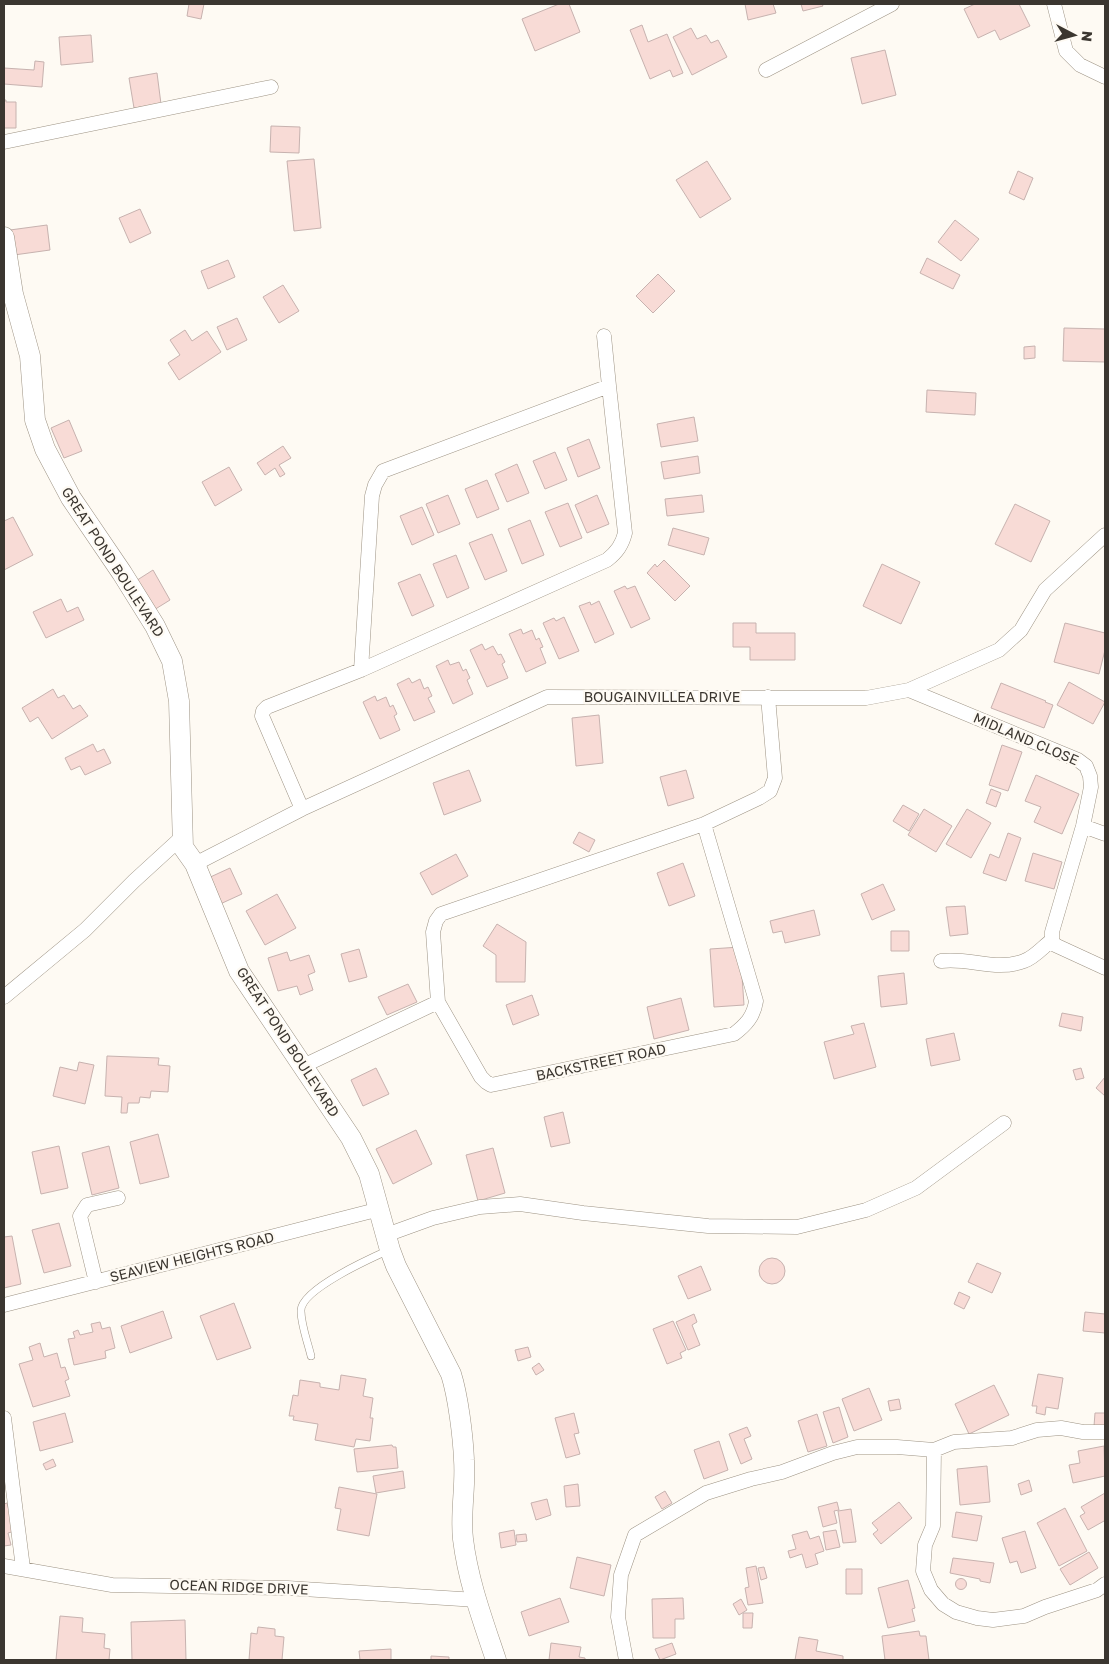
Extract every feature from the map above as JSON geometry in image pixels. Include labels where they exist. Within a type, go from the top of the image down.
[{"type":"street","points":[[766,70],[892,4]]},
{"type":"street","points":[[1054,4],[1066,51],[1080,65],[1105,77]]},
{"type":"street","points":[[4,142],[271,86]]},
{"type":"street","name":"GREAT POND BOULEVARD","points":[[4,237],[13,294],[30,356],[35,420],[45,449],[71,498],[122,572],[156,626],[172,661],[179,701],[183,847],[195,864],[238,971],[351,1138],[370,1174],[396,1266],[454,1382],[464,1459],[463,1540],[476,1600],[496,1660]]},
{"type":"street","points":[[302,809],[262,716],[263,711],[267,707],[361,670],[607,560],[616,553],[623,543],[625,533],[604,336]]},
{"type":"street","points":[[361,670],[372,496],[375,485],[383,471],[609,386]]},
{"type":"street","name":"BOUGAINVILLEA DRIVE","points":[[195,864],[302,809],[547,697],[866,698],[909,690],[998,650],[1021,630],[1045,590],[1105,534]]},
{"type":"street","name":"MIDLAND CLOSE","points":[[909,690],[1078,760],[1086,766],[1090,776],[1091,787],[1083,826],[1052,932],[1052,940]]},
{"type":"street","points":[[303,1066],[438,1002],[433,932],[436,921],[441,914],[704,824],[759,798],[770,790],[775,778],[768,698]]},
{"type":"street","name":"BACKSTREET ROAD","points":[[438,1002],[481,1077],[491,1085],[734,1034],[750,1019],[755,1011],[756,1001],[704,824]]},
{"type":"street","points":[[1083,826],[1105,834]]},
{"type":"street","points":[[4,997],[85,930],[134,881],[182,838]]},
{"type":"street","points":[[941,961],[956,959],[1001,966],[1025,961],[1052,940],[1055,945],[1105,968]]},
{"type":"street","points":[[388,1242],[433,1218],[480,1207],[520,1204],[582,1213],[708,1226],[797,1227],[866,1210],[916,1188],[1004,1123]]},
{"type":"street","points":[[96,1282],[80,1216],[88,1205],[118,1198]]},
{"type":"street","name":"SEAVIEW HEIGHTS ROAD","points":[[4,1306],[380,1209]]},
{"type":"street","points":[[4,1418],[23,1568]]},
{"type":"street","points":[[626,1660],[618,1617],[620,1583],[635,1535],[706,1493],[751,1479],[782,1472],[857,1447],[934,1450],[954,1442],[1012,1438],[1037,1430],[1061,1428],[1083,1432],[1105,1432]]},
{"type":"street","points":[[934,1450],[933,1526],[925,1545],[923,1571],[931,1590],[943,1604],[956,1612],[993,1620],[1024,1616],[1045,1606],[1097,1590],[1105,1584]]},
{"type":"street","name":"OCEAN RIDGE DRIVE","points":[[4,1566],[112,1584],[287,1588],[476,1600]]},
{"type":"lane","points":[[311,1356],[300,1310],[307,1296],[388,1242]]},
{"type":"building","points":[[189,4],[204,4],[201,19],[187,16]]},
{"type":"building","points":[[559,4],[569,4],[580,32],[535,51],[522,19]]},
{"type":"building","points":[[745,4],[773,4],[776,13],[748,20]]},
{"type":"building","points":[[801,4],[822,4],[823,6],[803,11]]},
{"type":"building","points":[[975,4],[1019,4],[1030,26],[1000,40],[995,30],[978,38],[964,9]]},
{"type":"building","points":[[642,25],[648,42],[667,34],[683,73],[673,77],[670,70],[650,79],[630,30]]},
{"type":"building","points":[[691,28],[697,39],[706,35],[711,43],[718,40],[727,57],[692,75],[673,37]]},
{"type":"building","points":[[91,35],[93,62],[61,65],[59,37]]},
{"type":"building","points":[[885,50],[896,95],[862,104],[851,58]]},
{"type":"building","points":[[35,61],[44,62],[42,87],[4,84],[4,68],[34,70]]},
{"type":"building","points":[[157,73],[161,104],[134,108],[129,78]]},
{"type":"building","points":[[4,100],[6,102],[16,102],[16,128],[4,128]]},
{"type":"building","points":[[271,126],[300,127],[299,153],[270,152]]},
{"type":"building","points":[[314,159],[321,228],[294,231],[287,161]]},
{"type":"building","points":[[707,161],[731,199],[700,218],[676,180]]},
{"type":"building","points":[[1018,171],[1033,178],[1024,200],[1009,193]]},
{"type":"building","points":[[140,209],[151,233],[130,243],[119,218]]},
{"type":"building","points":[[955,220],[979,239],[961,261],[938,242]]},
{"type":"building","points":[[47,225],[50,250],[14,255],[10,230]]},
{"type":"building","points":[[927,258],[960,275],[953,289],[920,273]]},
{"type":"building","points":[[228,260],[235,277],[208,289],[201,271]]},
{"type":"building","points":[[658,274],[675,291],[653,313],[636,296]]},
{"type":"building","points":[[283,285],[299,311],[279,323],[263,297]]},
{"type":"building","points":[[237,318],[247,340],[227,350],[217,327]]},
{"type":"building","points":[[1064,328],[1105,329],[1105,362],[1063,361]]},
{"type":"building","points":[[185,330],[192,341],[207,331],[221,352],[179,380],[168,363],[180,355],[170,340]]},
{"type":"building","points":[[1035,346],[1035,358],[1024,359],[1024,347]]},
{"type":"building","points":[[927,390],[976,393],[975,415],[926,412]]},
{"type":"building","points":[[694,417],[698,441],[661,447],[657,424]]},
{"type":"building","points":[[69,420],[82,451],[64,458],[51,428]]},
{"type":"building","points":[[589,439],[600,468],[578,477],[567,448]]},
{"type":"building","points":[[283,446],[291,458],[279,465],[285,474],[280,477],[275,468],[265,475],[257,463]]},
{"type":"building","points":[[555,452],[567,480],[545,489],[533,461]]},
{"type":"building","points":[[698,456],[700,473],[664,479],[661,462]]},
{"type":"building","points":[[517,464],[529,493],[507,502],[495,474]]},
{"type":"building","points":[[229,467],[242,490],[215,506],[202,482]]},
{"type":"building","points":[[487,480],[499,509],[477,518],[465,489]]},
{"type":"building","points":[[448,495],[460,524],[438,533],[426,504]]},
{"type":"building","points":[[597,495],[609,524],[587,533],[575,505]]},
{"type":"building","points":[[702,495],[704,512],[667,516],[665,499]]},
{"type":"building","points":[[568,503],[582,538],[560,547],[545,512]]},
{"type":"building","points":[[1015,504],[1050,521],[1031,562],[995,544]]},
{"type":"building","points":[[422,507],[434,535],[412,545],[400,516]]},
{"type":"building","points":[[13,517],[33,555],[4,570],[4,521]]},
{"type":"building","points":[[530,520],[544,555],[522,564],[508,529]]},
{"type":"building","points":[[673,528],[709,538],[704,555],[668,545]]},
{"type":"building","points":[[492,534],[507,571],[485,580],[469,543]]},
{"type":"building","points":[[456,555],[469,588],[447,598],[433,564]]},
{"type":"building","points":[[664,560],[690,586],[675,601],[647,573],[655,564],[657,567]]},
{"type":"building","points":[[882,564],[920,582],[901,624],[863,606]]},
{"type":"building","points":[[153,570],[170,600],[149,613],[131,584]]},
{"type":"building","points":[[420,574],[434,606],[412,616],[398,583]]},
{"type":"building","points":[[625,586],[627,589],[635,586],[650,619],[631,628],[614,591]]},
{"type":"building","points":[[61,599],[67,612],[78,607],[84,620],[46,638],[33,612]]},
{"type":"building","points":[[599,601],[614,634],[595,643],[579,606],[590,602],[591,605]]},
{"type":"building","points":[[564,617],[579,651],[559,659],[543,623],[554,618],[556,621]]},
{"type":"building","points":[[733,623],[756,623],[756,633],[795,633],[795,660],[750,660],[750,647],[733,647]]},
{"type":"building","points":[[1065,623],[1105,633],[1105,650],[1099,674],[1054,662]]},
{"type":"building","points":[[521,629],[523,634],[532,630],[536,640],[539,638],[543,647],[540,648],[546,663],[526,672],[509,634]]},
{"type":"building","points":[[482,644],[485,650],[493,646],[498,655],[501,654],[505,662],[502,664],[508,678],[487,687],[470,650]]},
{"type":"building","points":[[448,660],[450,665],[459,662],[463,671],[466,669],[470,678],[467,680],[473,694],[453,704],[436,666]]},
{"type":"building","points":[[409,678],[412,683],[420,679],[424,689],[428,687],[432,696],[428,698],[435,712],[414,721],[397,684]]},
{"type":"building","points":[[1069,682],[1105,702],[1093,724],[1057,705]]},
{"type":"building","points":[[1001,683],[1053,705],[1044,728],[991,708]]},
{"type":"building","points":[[53,689],[58,698],[64,695],[73,709],[80,705],[88,716],[52,739],[38,717],[30,722],[22,708]]},
{"type":"building","points":[[375,696],[377,701],[386,697],[390,707],[393,705],[397,714],[394,716],[400,730],[380,739],[363,702]]},
{"type":"building","points":[[599,715],[603,763],[576,766],[572,718]]},
{"type":"building","points":[[93,744],[97,752],[104,749],[111,763],[85,775],[80,766],[71,770],[65,758]]},
{"type":"building","points":[[1002,745],[1022,752],[1008,791],[989,785]]},
{"type":"building","points":[[469,770],[481,801],[444,815],[433,783]]},
{"type":"building","points":[[686,770],[694,798],[668,806],[660,777]]},
{"type":"building","points":[[1036,775],[1079,794],[1062,834],[1034,822],[1041,807],[1025,801]]},
{"type":"building","points":[[991,789],[1001,793],[996,807],[986,803]]},
{"type":"building","points":[[903,805],[919,814],[909,831],[893,821]]},
{"type":"building","points":[[924,809],[952,826],[936,852],[908,835]]},
{"type":"building","points":[[967,809],[991,823],[971,858],[946,844]]},
{"type":"building","points":[[579,832],[595,840],[589,852],[573,843]]},
{"type":"building","points":[[1008,833],[1021,838],[1006,881],[983,873],[990,854],[999,858]]},
{"type":"building","points":[[1033,853],[1062,862],[1054,889],[1025,881]]},
{"type":"building","points":[[456,854],[468,876],[432,895],[420,873]]},
{"type":"building","points":[[683,863],[695,896],[669,906],[657,873]]},
{"type":"building","points":[[230,868],[242,894],[218,905],[206,879]]},
{"type":"building","points":[[883,884],[895,910],[872,920],[861,894]]},
{"type":"building","points":[[277,894],[296,928],[265,945],[246,911]]},
{"type":"building","points":[[965,906],[968,934],[950,936],[946,907]]},
{"type":"building","points":[[814,910],[820,935],[785,943],[782,931],[773,933],[770,921]]},
{"type":"building","points":[[497,924],[526,942],[525,982],[496,982],[496,955],[483,946]]},
{"type":"building","points":[[891,931],[909,931],[909,951],[891,951]]},
{"type":"building","points":[[740,947],[744,1005],[714,1007],[710,949]]},
{"type":"building","points":[[359,949],[367,977],[349,982],[341,954]]},
{"type":"building","points":[[287,952],[290,961],[309,955],[315,972],[308,975],[313,990],[300,995],[297,986],[278,991],[268,958]]},
{"type":"building","points":[[904,973],[907,1004],[881,1007],[878,976]]},
{"type":"building","points":[[408,984],[417,1002],[387,1015],[378,997]]},
{"type":"building","points":[[532,995],[539,1015],[513,1025],[506,1005]]},
{"type":"building","points":[[681,998],[689,1030],[654,1039],[647,1007]]},
{"type":"building","points":[[1062,1013],[1083,1017],[1081,1031],[1059,1026]]},
{"type":"building","points":[[864,1023],[876,1067],[834,1079],[824,1042],[854,1034],[851,1026]]},
{"type":"building","points":[[954,1033],[960,1060],[931,1066],[926,1039]]},
{"type":"building","points":[[107,1056],[159,1058],[158,1065],[170,1066],[168,1092],[151,1091],[150,1098],[140,1097],[139,1103],[128,1103],[127,1113],[121,1113],[122,1097],[105,1096]]},
{"type":"building","points":[[79,1062],[94,1065],[85,1104],[53,1096],[60,1067],[77,1071]]},
{"type":"building","points":[[376,1068],[389,1094],[363,1106],[351,1080]]},
{"type":"building","points":[[1081,1068],[1084,1078],[1076,1080],[1073,1070]]},
{"type":"building","points":[[1105,1077],[1105,1096],[1096,1088]]},
{"type":"building","points":[[563,1112],[570,1143],[551,1147],[544,1117]]},
{"type":"building","points":[[416,1130],[432,1164],[393,1184],[376,1149]]},
{"type":"building","points":[[158,1134],[169,1177],[140,1184],[130,1142]]},
{"type":"building","points":[[59,1146],[68,1188],[41,1194],[32,1152]]},
{"type":"building","points":[[109,1146],[119,1188],[92,1195],[82,1153]]},
{"type":"building","points":[[493,1148],[505,1193],[478,1201],[466,1155]]},
{"type":"building","points":[[59,1223],[71,1266],[44,1273],[32,1230]]},
{"type":"building","points":[[12,1236],[21,1284],[4,1288],[4,1237]]},
{"type":"building","points":[[772,1258],[781,1262],[785,1271],[781,1280],[772,1284],[763,1280],[759,1271],[763,1262]]},
{"type":"building","points":[[977,1263],[1001,1273],[992,1293],[968,1282]]},
{"type":"building","points":[[701,1266],[711,1290],[688,1299],[678,1276]]},
{"type":"building","points":[[959,1292],[970,1297],[964,1309],[954,1304]]},
{"type":"building","points":[[234,1303],[251,1348],[217,1360],[200,1316]]},
{"type":"building","points":[[163,1311],[172,1338],[130,1353],[121,1326]]},
{"type":"building","points":[[1085,1312],[1105,1314],[1105,1333],[1083,1331]]},
{"type":"building","points":[[694,1314],[697,1322],[692,1325],[700,1345],[688,1350],[676,1322]]},
{"type":"building","points":[[673,1321],[686,1350],[680,1353],[682,1358],[667,1364],[653,1329]]},
{"type":"building","points":[[100,1322],[102,1329],[110,1327],[115,1348],[105,1351],[106,1358],[74,1365],[68,1339],[75,1338],[73,1332],[78,1330],[80,1335],[93,1332],[91,1324]]},
{"type":"building","points":[[40,1343],[44,1357],[57,1353],[61,1368],[65,1367],[69,1379],[65,1381],[70,1396],[33,1407],[19,1364],[33,1360],[29,1347]]},
{"type":"building","points":[[528,1347],[531,1357],[518,1361],[515,1350]]},
{"type":"building","points":[[539,1363],[544,1370],[536,1375],[532,1368]]},
{"type":"building","points":[[1038,1374],[1063,1378],[1058,1409],[1046,1407],[1045,1415],[1036,1413],[1037,1406],[1032,1406]]},
{"type":"building","points":[[341,1375],[366,1379],[363,1396],[373,1398],[370,1418],[373,1418],[370,1441],[356,1439],[354,1447],[315,1440],[318,1424],[293,1420],[294,1416],[289,1416],[293,1395],[298,1396],[300,1380],[320,1383],[320,1387],[339,1390]]},
{"type":"building","points":[[994,1385],[1009,1415],[969,1434],[955,1404]]},
{"type":"building","points":[[869,1388],[882,1420],[854,1431],[842,1399]]},
{"type":"building","points":[[899,1399],[901,1409],[890,1411],[888,1401]]},
{"type":"building","points":[[839,1407],[848,1437],[833,1443],[823,1412]]},
{"type":"building","points":[[65,1413],[73,1442],[40,1451],[33,1422]]},
{"type":"building","points":[[574,1413],[579,1433],[574,1434],[580,1454],[566,1458],[555,1418]]},
{"type":"building","points":[[1095,1413],[1105,1413],[1105,1427],[1094,1426]]},
{"type":"building","points":[[817,1414],[827,1446],[808,1452],[798,1421]]},
{"type":"building","points":[[747,1427],[751,1436],[744,1439],[752,1459],[741,1464],[729,1434]]},
{"type":"building","points":[[719,1441],[728,1470],[704,1479],[694,1450]]},
{"type":"building","points":[[392,1445],[396,1447],[398,1468],[357,1472],[354,1449]]},
{"type":"building","points":[[1104,1446],[1105,1476],[1073,1483],[1069,1465],[1080,1463],[1078,1451]]},
{"type":"building","points":[[53,1459],[56,1466],[46,1470],[43,1464]]},
{"type":"building","points":[[987,1466],[990,1502],[960,1505],[957,1469]]},
{"type":"building","points":[[403,1471],[405,1488],[376,1493],[373,1476]]},
{"type":"building","points":[[1029,1480],[1032,1491],[1021,1495],[1018,1484]]},
{"type":"building","points":[[578,1484],[580,1506],[566,1507],[564,1486]]},
{"type":"building","points":[[339,1487],[377,1494],[369,1536],[337,1530],[341,1509],[335,1508]]},
{"type":"building","points":[[665,1491],[672,1503],[662,1509],[655,1497]]},
{"type":"building","points":[[1105,1493],[1105,1523],[1104,1521],[1088,1530],[1080,1516],[1085,1513],[1081,1507]]},
{"type":"building","points":[[547,1499],[551,1515],[536,1520],[531,1503]]},
{"type":"building","points":[[837,1502],[839,1510],[834,1511],[837,1523],[823,1527],[818,1507]]},
{"type":"building","points":[[899,1502],[912,1518],[881,1544],[873,1534],[878,1530],[872,1523]]},
{"type":"building","points":[[7,1503],[15,1531],[8,1533],[11,1545],[4,1546],[4,1504]]},
{"type":"building","points":[[1065,1508],[1087,1551],[1059,1566],[1037,1523]]},
{"type":"building","points":[[851,1509],[856,1542],[843,1543],[838,1511]]},
{"type":"building","points":[[956,1512],[982,1516],[977,1541],[952,1537]]},
{"type":"building","points":[[514,1530],[516,1545],[501,1548],[499,1533]]},
{"type":"building","points":[[836,1530],[840,1547],[826,1550],[823,1532]]},
{"type":"building","points":[[807,1531],[810,1539],[819,1536],[824,1551],[815,1554],[818,1564],[806,1568],[802,1554],[790,1558],[788,1551],[796,1549],[792,1535]]},
{"type":"building","points":[[1025,1531],[1036,1568],[1021,1573],[1017,1561],[1010,1563],[1002,1538]]},
{"type":"building","points":[[526,1534],[527,1541],[517,1542],[516,1535]]},
{"type":"building","points":[[1089,1552],[1098,1568],[1070,1585],[1060,1569]]},
{"type":"building","points":[[577,1557],[611,1565],[604,1596],[570,1588]]},
{"type":"building","points":[[953,1558],[994,1563],[990,1583],[950,1573]]},
{"type":"building","points":[[756,1566],[763,1603],[748,1605],[745,1588],[749,1587],[746,1568]]},
{"type":"building","points":[[764,1567],[767,1578],[761,1580],[758,1568]]},
{"type":"building","points":[[846,1569],[862,1569],[862,1594],[846,1594]]},
{"type":"building","points":[[961,1578],[967,1584],[961,1590],[955,1584]]},
{"type":"building","points":[[908,1580],[915,1608],[912,1609],[915,1621],[888,1628],[878,1588]]},
{"type":"building","points":[[560,1598],[569,1622],[529,1636],[521,1612]]},
{"type":"building","points":[[683,1598],[684,1619],[675,1619],[675,1638],[653,1638],[652,1599]]},
{"type":"building","points":[[741,1599],[747,1610],[739,1615],[733,1604]]},
{"type":"building","points":[[743,1613],[753,1613],[752,1628],[743,1628]]},
{"type":"building","points":[[60,1616],[83,1618],[82,1632],[105,1634],[104,1648],[110,1649],[109,1660],[56,1660]]},
{"type":"building","points":[[185,1620],[186,1660],[132,1660],[131,1622]]},
{"type":"building","points":[[258,1627],[275,1629],[275,1636],[284,1637],[282,1660],[249,1660],[251,1633],[257,1634]]},
{"type":"building","points":[[919,1631],[920,1636],[926,1636],[929,1660],[885,1660],[882,1636]]},
{"type":"building","points":[[799,1637],[818,1640],[816,1651],[843,1656],[843,1660],[795,1660]]},
{"type":"building","points":[[551,1643],[581,1647],[579,1657],[585,1658],[585,1660],[549,1660]]},
{"type":"building","points":[[672,1643],[676,1654],[660,1660],[655,1649]]},
{"type":"building","points":[[391,1649],[391,1660],[360,1660],[359,1651]]},
{"type":"building","points":[[431,1656],[449,1657],[449,1660],[431,1660]]}]
